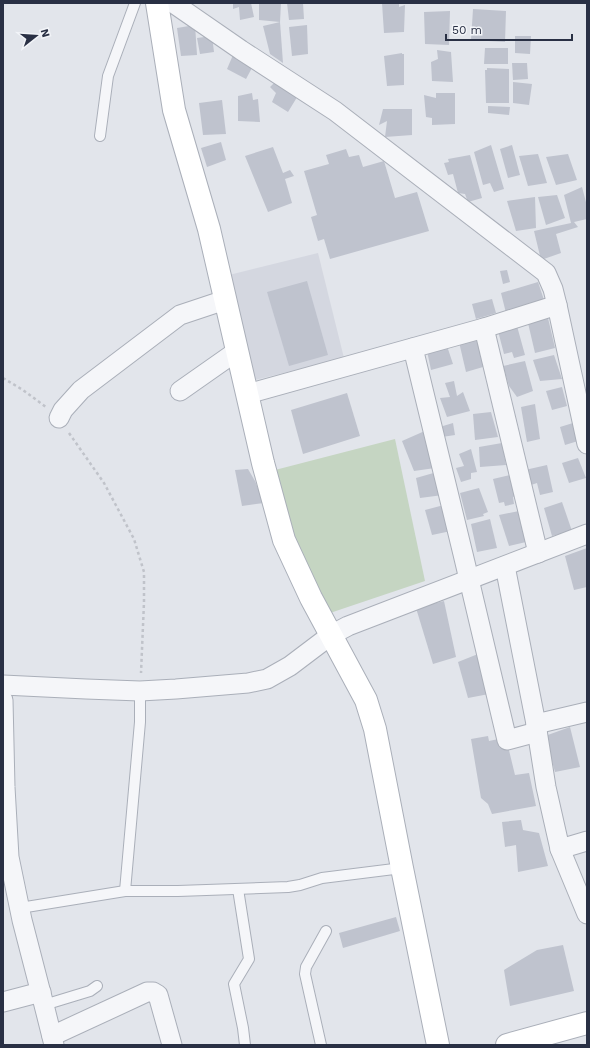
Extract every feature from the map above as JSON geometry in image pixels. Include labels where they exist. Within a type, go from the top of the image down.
[{"type":"street","points":[[157,3],[174,110],[208,229],[263,464],[284,540],[311,598],[366,700],[375,729],[438,1045]]},
{"type":"street","points":[[173,3],[241,50],[335,111],[546,273],[553,289],[557,305],[587,444]]},
{"type":"street","points":[[59,418],[63,410],[81,390],[180,315],[225,300]]},
{"type":"street","points":[[247,394],[484,328],[557,305]]},
{"type":"street","points":[[484,328],[538,553]]},
{"type":"street","points":[[413,348],[507,740],[537,728],[587,712]]},
{"type":"street","points":[[180,391],[237,351]]},
{"type":"street","points":[[3,685],[140,691],[176,690],[248,683],[267,679],[290,666],[331,635],[348,626],[587,534]]},
{"type":"street","points":[[505,566],[537,728],[546,787],[560,849],[587,914]]},
{"type":"street","points":[[3,700],[5,787],[9,857],[22,920],[53,1041],[147,992],[153,992],[158,995],[172,1045]]},
{"type":"street","points":[[560,849],[587,841]]},
{"type":"street","points":[[3,1002],[43,998]]},
{"type":"street","points":[[507,1045],[587,1023]]},
{"type":"lane","points":[[100,136],[108,76],[135,3]]},
{"type":"lane","points":[[125,891],[140,722],[140,691]]},
{"type":"lane","points":[[20,908],[125,891],[178,891],[288,887],[322,878],[402,868]]},
{"type":"lane","points":[[238,889],[249,959],[234,984],[246,1045]]},
{"type":"lane","points":[[321,1045],[305,974],[306,967],[326,931]]},
{"type":"lane","points":[[43,998],[90,991],[97,986]]},
{"type":"path","points":[[3,378],[37,400],[59,418],[104,483],[134,539],[144,572],[140,691]]},
{"type":"shaded area","points":[[318,253],[344,358],[251,381],[225,276]]},
{"type":"green space","points":[[395,439],[425,581],[330,613],[291,534],[275,470]]},
{"type":"building","points":[[233,3],[251,3],[254,17],[240,20],[239,7],[233,9]]},
{"type":"building","points":[[259,3],[281,3],[280,22],[259,20]]},
{"type":"building","points":[[287,3],[303,3],[304,19],[289,20]]},
{"type":"building","points":[[382,3],[399,3],[399,7],[405,5],[404,32],[384,33]]},
{"type":"building","points":[[473,9],[506,11],[505,42],[471,40]]},
{"type":"building","points":[[450,11],[449,45],[425,44],[424,12]]},
{"type":"building","points":[[280,22],[283,63],[270,54],[263,26]]},
{"type":"building","points":[[195,25],[197,55],[181,56],[177,28]]},
{"type":"building","points":[[307,25],[308,54],[292,56],[289,27]]},
{"type":"building","points":[[212,36],[214,52],[200,54],[197,38]]},
{"type":"building","points":[[515,36],[531,36],[530,54],[515,53]]},
{"type":"building","points":[[485,48],[508,48],[508,64],[484,64]]},
{"type":"building","points":[[437,50],[451,52],[453,82],[432,81],[431,62],[438,59]]},
{"type":"building","points":[[404,54],[404,85],[387,86],[384,56]]},
{"type":"building","points":[[233,55],[253,66],[246,79],[227,69]]},
{"type":"building","points":[[512,63],[527,63],[528,79],[513,80]]},
{"type":"building","points":[[487,68],[509,69],[509,103],[486,103],[485,70],[487,70]]},
{"type":"building","points":[[276,81],[299,94],[288,112],[272,102],[276,93],[270,87]]},
{"type":"building","points":[[513,82],[532,84],[529,105],[513,103]]},
{"type":"building","points":[[252,93],[253,100],[258,99],[260,122],[238,121],[238,96]]},
{"type":"building","points":[[436,93],[455,93],[455,124],[432,125],[432,118],[426,117],[424,95],[436,98]]},
{"type":"building","points":[[222,100],[226,134],[203,135],[199,103]]},
{"type":"building","points":[[488,106],[510,107],[509,115],[488,113]]},
{"type":"building","points":[[383,109],[412,109],[412,135],[385,137],[387,121],[379,125]]},
{"type":"building","points":[[221,142],[226,160],[207,167],[201,148]]},
{"type":"building","points":[[491,145],[504,189],[494,192],[490,183],[483,185],[474,152]]},
{"type":"building","points":[[512,145],[520,175],[508,178],[500,149]]},
{"type":"building","points":[[273,147],[283,173],[290,170],[294,176],[285,179],[292,203],[268,212],[245,156]]},
{"type":"building","points":[[346,149],[349,157],[359,155],[363,167],[384,161],[395,198],[417,192],[429,231],[330,259],[324,239],[318,241],[311,217],[317,215],[304,171],[329,164],[326,155]]},
{"type":"building","points":[[538,154],[547,183],[528,186],[519,156]]},
{"type":"building","points":[[568,154],[577,180],[556,185],[546,157]]},
{"type":"building","points":[[470,155],[482,198],[468,202],[465,194],[458,193],[453,174],[448,175],[444,163],[449,162],[448,159]]},
{"type":"building","points":[[582,187],[587,206],[587,219],[574,222],[578,227],[556,234],[561,253],[541,260],[534,231],[571,223],[564,195]]},
{"type":"building","points":[[557,195],[565,218],[546,225],[538,197]]},
{"type":"building","points":[[535,197],[536,228],[516,231],[507,201]]},
{"type":"building","points":[[507,270],[510,282],[503,284],[500,271]]},
{"type":"building","points":[[307,281],[328,355],[289,366],[267,292]]},
{"type":"building","points":[[538,282],[544,300],[506,313],[501,293]]},
{"type":"building","points":[[492,299],[496,313],[476,319],[472,304]]},
{"type":"building","points":[[548,318],[555,348],[535,353],[528,323]]},
{"type":"building","points":[[517,326],[525,355],[514,358],[512,352],[504,354],[498,331]]},
{"type":"building","points":[[477,334],[483,367],[466,372],[459,342]]},
{"type":"building","points":[[447,346],[453,364],[431,370],[427,351]]},
{"type":"building","points":[[554,355],[562,379],[540,381],[533,360]]},
{"type":"building","points":[[525,361],[533,391],[517,397],[509,386],[503,366]]},
{"type":"building","points":[[454,381],[457,396],[463,392],[470,411],[447,417],[440,398],[450,397],[445,383]]},
{"type":"building","points":[[562,387],[567,406],[552,410],[546,391]]},
{"type":"building","points":[[347,393],[360,436],[303,454],[291,410]]},
{"type":"building","points":[[535,404],[540,439],[527,442],[521,407]]},
{"type":"building","points":[[491,412],[498,437],[475,440],[473,414]]},
{"type":"building","points":[[453,423],[455,435],[442,437],[443,426]]},
{"type":"building","points":[[573,423],[578,441],[565,445],[560,427]]},
{"type":"building","points":[[427,430],[435,468],[414,471],[402,441]]},
{"type":"building","points":[[502,443],[506,465],[480,467],[479,447]]},
{"type":"building","points":[[471,449],[477,472],[471,473],[471,479],[461,482],[456,468],[464,466],[459,454]]},
{"type":"building","points":[[578,458],[586,478],[569,483],[562,463]]},
{"type":"building","points":[[547,465],[553,492],[540,495],[537,483],[528,486],[525,470]]},
{"type":"building","points":[[248,469],[255,481],[264,503],[242,506],[235,470]]},
{"type":"building","points":[[437,472],[443,495],[420,498],[416,478]]},
{"type":"building","points":[[510,475],[515,496],[513,497],[514,504],[505,506],[504,502],[499,503],[493,479]]},
{"type":"building","points":[[479,488],[488,512],[483,514],[484,516],[467,520],[460,493]]},
{"type":"building","points":[[562,502],[572,531],[552,536],[544,508]]},
{"type":"building","points":[[444,505],[451,531],[432,535],[425,510]]},
{"type":"building","points":[[519,511],[526,542],[509,546],[499,515]]},
{"type":"building","points":[[490,519],[497,548],[477,552],[471,524]]},
{"type":"building","points":[[587,548],[587,587],[574,590],[565,556]]},
{"type":"building","points":[[444,601],[456,657],[433,664],[416,608]]},
{"type":"building","points":[[478,654],[489,694],[468,698],[458,662]]},
{"type":"building","points":[[570,727],[580,767],[555,772],[545,736]]},
{"type":"building","points":[[488,736],[489,741],[503,738],[507,742],[515,775],[529,773],[536,806],[492,814],[488,804],[481,798],[471,739]]},
{"type":"building","points":[[521,820],[523,830],[539,833],[548,866],[518,872],[516,845],[505,847],[502,822]]},
{"type":"building","points":[[396,917],[400,931],[343,948],[339,933]]},
{"type":"building","points":[[563,945],[574,991],[510,1006],[504,970],[537,950]]}]
